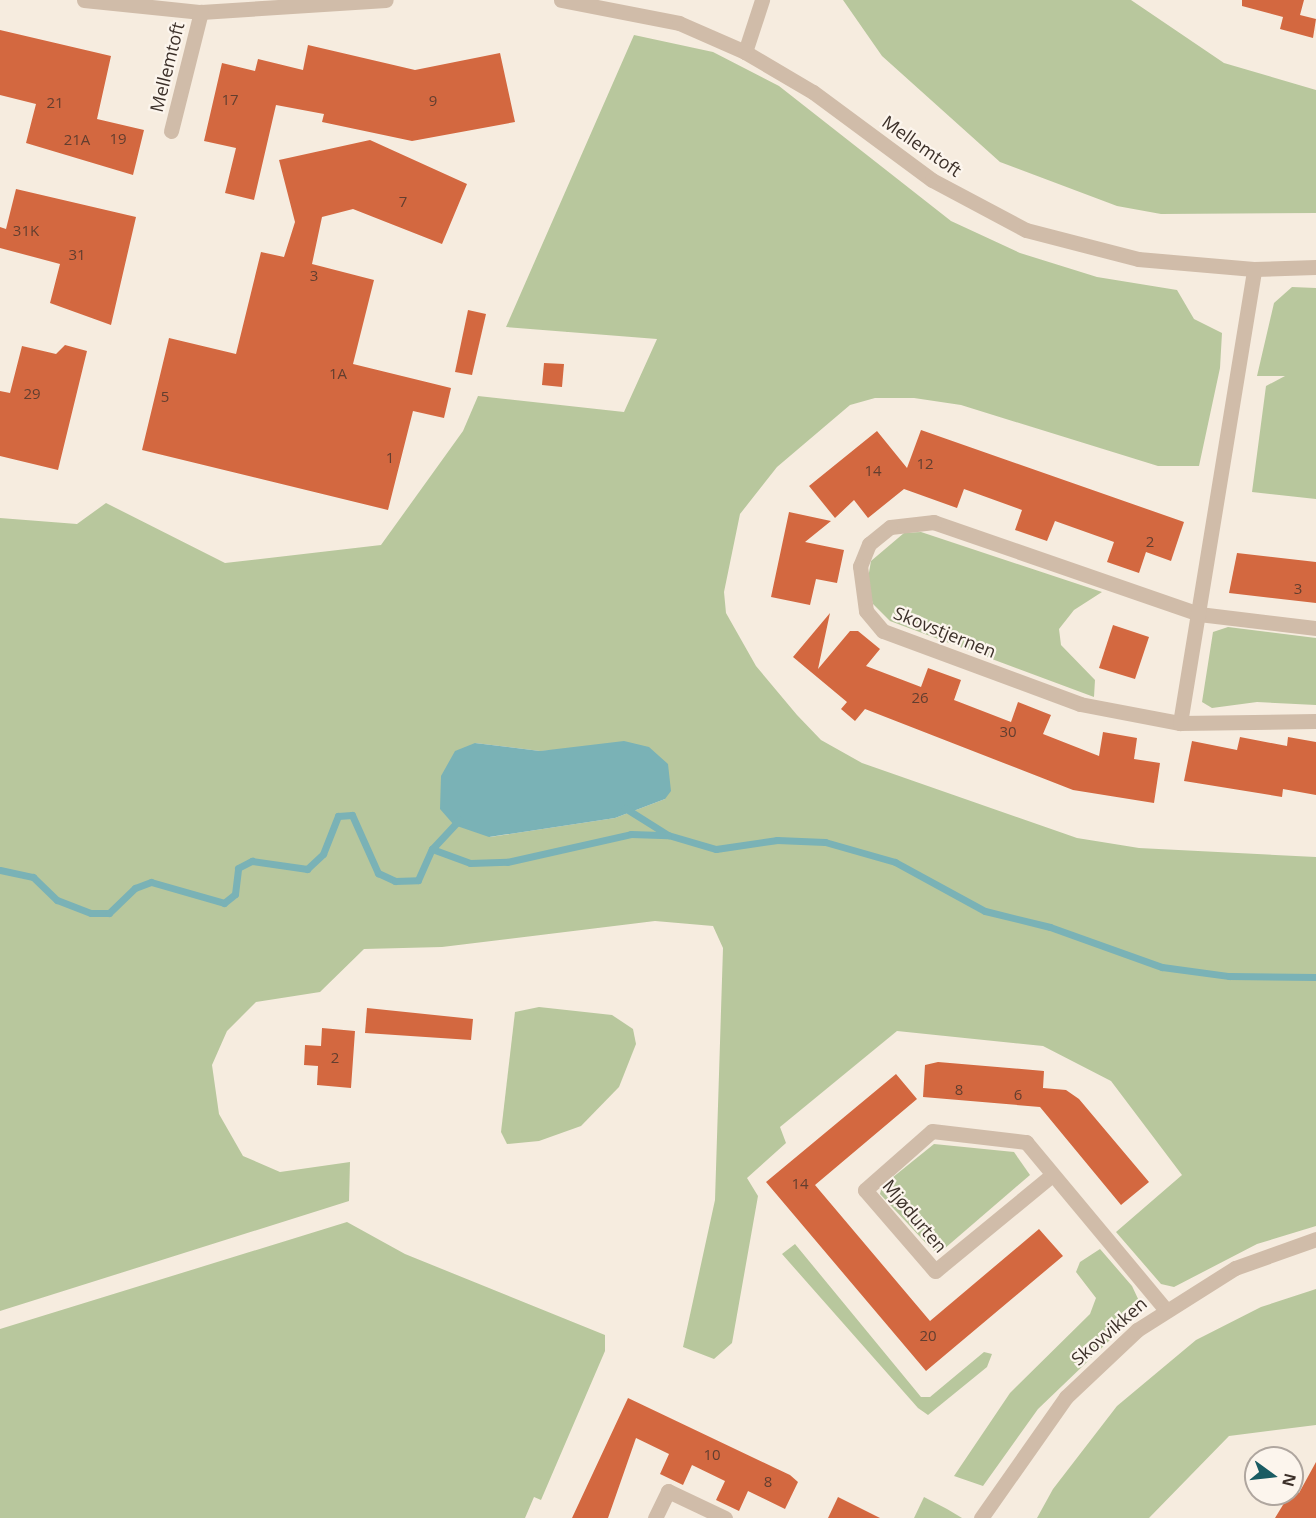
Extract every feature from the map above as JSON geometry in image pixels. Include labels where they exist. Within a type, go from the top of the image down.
[{"type":"street","name":"Mellemtoft","points":[[84,0],[145,3],[201,12],[386,0]]},
{"type":"street","name":"Mellemtoft","points":[[561,0],[680,23],[745,52],[813,92],[932,180],[1026,230],[1138,259],[1254,269],[1316,267]]},
{"type":"street","points":[[745,52],[762,0]]},
{"type":"street","name":"Mellemtoft","points":[[171,131],[201,12]]},
{"type":"street","points":[[1180,723],[1254,269]]},
{"type":"street","name":"Skovstjernen","points":[[1316,628],[1199,614],[934,522],[890,527],[869,544],[860,566],[866,611],[883,631],[1080,704],[1180,723],[1316,721]]},
{"type":"street","name":"Mjødurten","points":[[1052,1175],[935,1271],[865,1190],[932,1131],[1026,1142],[1165,1309]]},
{"type":"street","name":"Skovvikken","points":[[981,1518],[1066,1397],[1165,1309],[1235,1268],[1316,1239]]},
{"type":"street","points":[[655,1518],[668,1491],[725,1518]]},
{"type":"green space","points":[[843,0],[1131,0],[1224,63],[1316,90],[1316,213],[1161,214],[1117,206],[1000,162],[882,56]]},
{"type":"green space","points":[[634,35],[713,52],[779,86],[951,221],[1020,253],[1097,277],[1177,290],[1194,319],[1222,333],[1220,368],[1199,466],[1158,466],[961,405],[914,398],[875,398],[850,405],[777,467],[740,514],[724,592],[726,613],[756,666],[797,715],[821,740],[862,763],[1077,838],[1139,848],[1316,857],[1316,1226],[1257,1244],[1174,1287],[1161,1284],[1116,1232],[1182,1175],[1111,1081],[1043,1046],[897,1031],[780,1127],[786,1143],[747,1178],[758,1196],[732,1343],[714,1359],[683,1347],[715,1200],[723,948],[713,926],[655,921],[442,947],[364,949],[320,992],[256,1002],[227,1031],[212,1065],[219,1114],[243,1156],[280,1172],[350,1162],[349,1201],[0,1311],[0,518],[77,524],[106,503],[225,563],[381,545],[463,431],[478,396],[624,412],[657,339],[506,327]],"holes":[[[475,743],[540,751],[577,749],[665,799],[615,818],[490,837]]]},
{"type":"green space","points":[[1292,287],[1316,288],[1316,499],[1252,492],[1266,386],[1285,376],[1257,376],[1274,303]]},
{"type":"green space","points":[[921,532],[1102,592],[1074,610],[1059,629],[1061,645],[1095,680],[1094,697],[890,621],[873,604],[867,584],[871,561],[904,533]]},
{"type":"green space","points":[[1228,627],[1316,638],[1316,705],[1257,702],[1212,708],[1202,702],[1213,632]]},
{"type":"green space","points":[[539,1007],[612,1015],[633,1029],[636,1044],[619,1087],[581,1126],[539,1141],[507,1144],[501,1132],[515,1012]]},
{"type":"green space","points":[[934,1144],[1014,1152],[1030,1175],[937,1255],[880,1194],[882,1186]]},
{"type":"green space","points":[[347,1222],[405,1254],[605,1335],[605,1351],[541,1500],[534,1497],[525,1518],[0,1518],[0,1329]]},
{"type":"green space","points":[[795,1244],[921,1397],[930,1397],[984,1352],[992,1354],[987,1367],[928,1415],[918,1408],[782,1254]]},
{"type":"green space","points":[[1100,1249],[1132,1286],[1140,1303],[1135,1316],[1038,1409],[983,1486],[954,1476],[1010,1393],[1090,1314],[1096,1298],[1076,1272],[1080,1262]]},
{"type":"green space","points":[[1316,1289],[1316,1425],[1229,1436],[1149,1518],[1037,1518],[1053,1489],[1117,1406],[1196,1340],[1261,1307]]},
{"type":"green space","points":[[924,1497],[947,1509],[962,1518],[914,1518]]},
{"type":"water","points":[[624,741],[649,747],[668,764],[671,791],[665,799],[615,818],[489,837],[454,825],[440,809],[441,776],[455,751],[475,743],[540,751]]},
{"type":"building","points":[[1242,0],[1304,0],[1300,15],[1316,19],[1313,38],[1280,29],[1283,17],[1242,6]]},
{"type":"building","points":[[0,30],[111,56],[97,119],[144,130],[133,175],[26,143],[36,104],[0,95]]},
{"type":"building","points":[[308,45],[415,70],[500,53],[515,122],[412,141],[322,122],[324,114],[276,105],[254,200],[225,193],[236,148],[204,141],[222,63],[255,71],[258,59],[303,70]]},
{"type":"building","points":[[370,140],[467,184],[442,244],[353,209],[322,217],[312,264],[374,280],[353,364],[451,388],[444,418],[413,411],[388,510],[142,450],[169,338],[236,354],[261,252],[284,257],[295,222],[279,160]]},
{"type":"building","points":[[16,189],[136,217],[111,325],[50,303],[60,264],[0,248],[0,227],[6,229]]},
{"type":"building","points":[[468,310],[486,314],[472,375],[455,372]]},
{"type":"building","points":[[65,345],[87,351],[58,470],[0,456],[0,391],[10,393],[22,346],[56,354]]},
{"type":"building","points":[[544,363],[564,364],[562,387],[542,385]]},
{"type":"building","points":[[921,430],[1184,522],[1171,561],[1146,552],[1139,573],[1107,562],[1114,542],[1055,521],[1047,541],[1015,530],[1022,510],[964,489],[957,508],[904,489],[868,518],[854,500],[835,518],[809,486],[877,431],[907,468]]},
{"type":"building","points":[[789,512],[831,521],[805,542],[844,550],[837,583],[816,579],[810,605],[771,597]]},
{"type":"building","points":[[1237,553],[1316,562],[1316,603],[1229,593]]},
{"type":"building","points":[[830,613],[818,669],[850,631],[858,631],[880,649],[866,666],[921,687],[928,668],[961,680],[954,700],[1011,722],[1018,702],[1051,715],[1043,734],[1099,756],[1103,732],[1137,738],[1134,759],[1160,763],[1154,803],[1073,790],[865,709],[855,721],[841,709],[847,702],[793,657]]},
{"type":"building","points":[[1113,625],[1149,637],[1135,679],[1099,668]]},
{"type":"building","points":[[1240,737],[1287,746],[1288,737],[1316,742],[1316,795],[1283,789],[1282,797],[1184,781],[1192,741],[1237,750]]},
{"type":"building","points":[[367,1008],[473,1019],[471,1040],[365,1033]]},
{"type":"building","points":[[322,1028],[355,1031],[351,1088],[317,1085],[318,1066],[304,1065],[305,1045],[321,1046]]},
{"type":"building","points":[[938,1062],[1044,1071],[1043,1088],[1066,1090],[1079,1099],[1149,1182],[1121,1205],[1040,1107],[923,1097],[925,1065]]},
{"type":"building","points":[[896,1074],[917,1099],[815,1185],[930,1321],[1039,1229],[1063,1256],[926,1371],[766,1182]]},
{"type":"building","points":[[628,1398],[790,1475],[798,1482],[785,1509],[748,1491],[739,1511],[716,1500],[725,1481],[692,1465],[683,1485],[660,1474],[669,1454],[636,1438],[608,1518],[572,1518]]},
{"type":"building","points":[[1316,1462],[1316,1518],[1275,1518],[1282,1506],[1304,1506],[1304,1484]]},
{"type":"building","points":[[838,1497],[880,1518],[828,1518]]},
{"type":"waterway","points":[[625,808],[668,835],[716,849],[777,840],[825,842],[895,862],[985,911],[1050,927],[1162,967],[1229,976],[1316,977]]},
{"type":"waterway","points":[[0,870],[33,877],[57,900],[91,913],[109,913],[135,888],[151,882],[224,903],[235,894],[238,868],[252,861],[307,869],[323,854],[338,816],[352,815],[378,873],[395,881],[418,880],[432,849],[459,820]]},
{"type":"waterway","points":[[432,849],[470,863],[507,862],[631,834],[668,835]]}]
